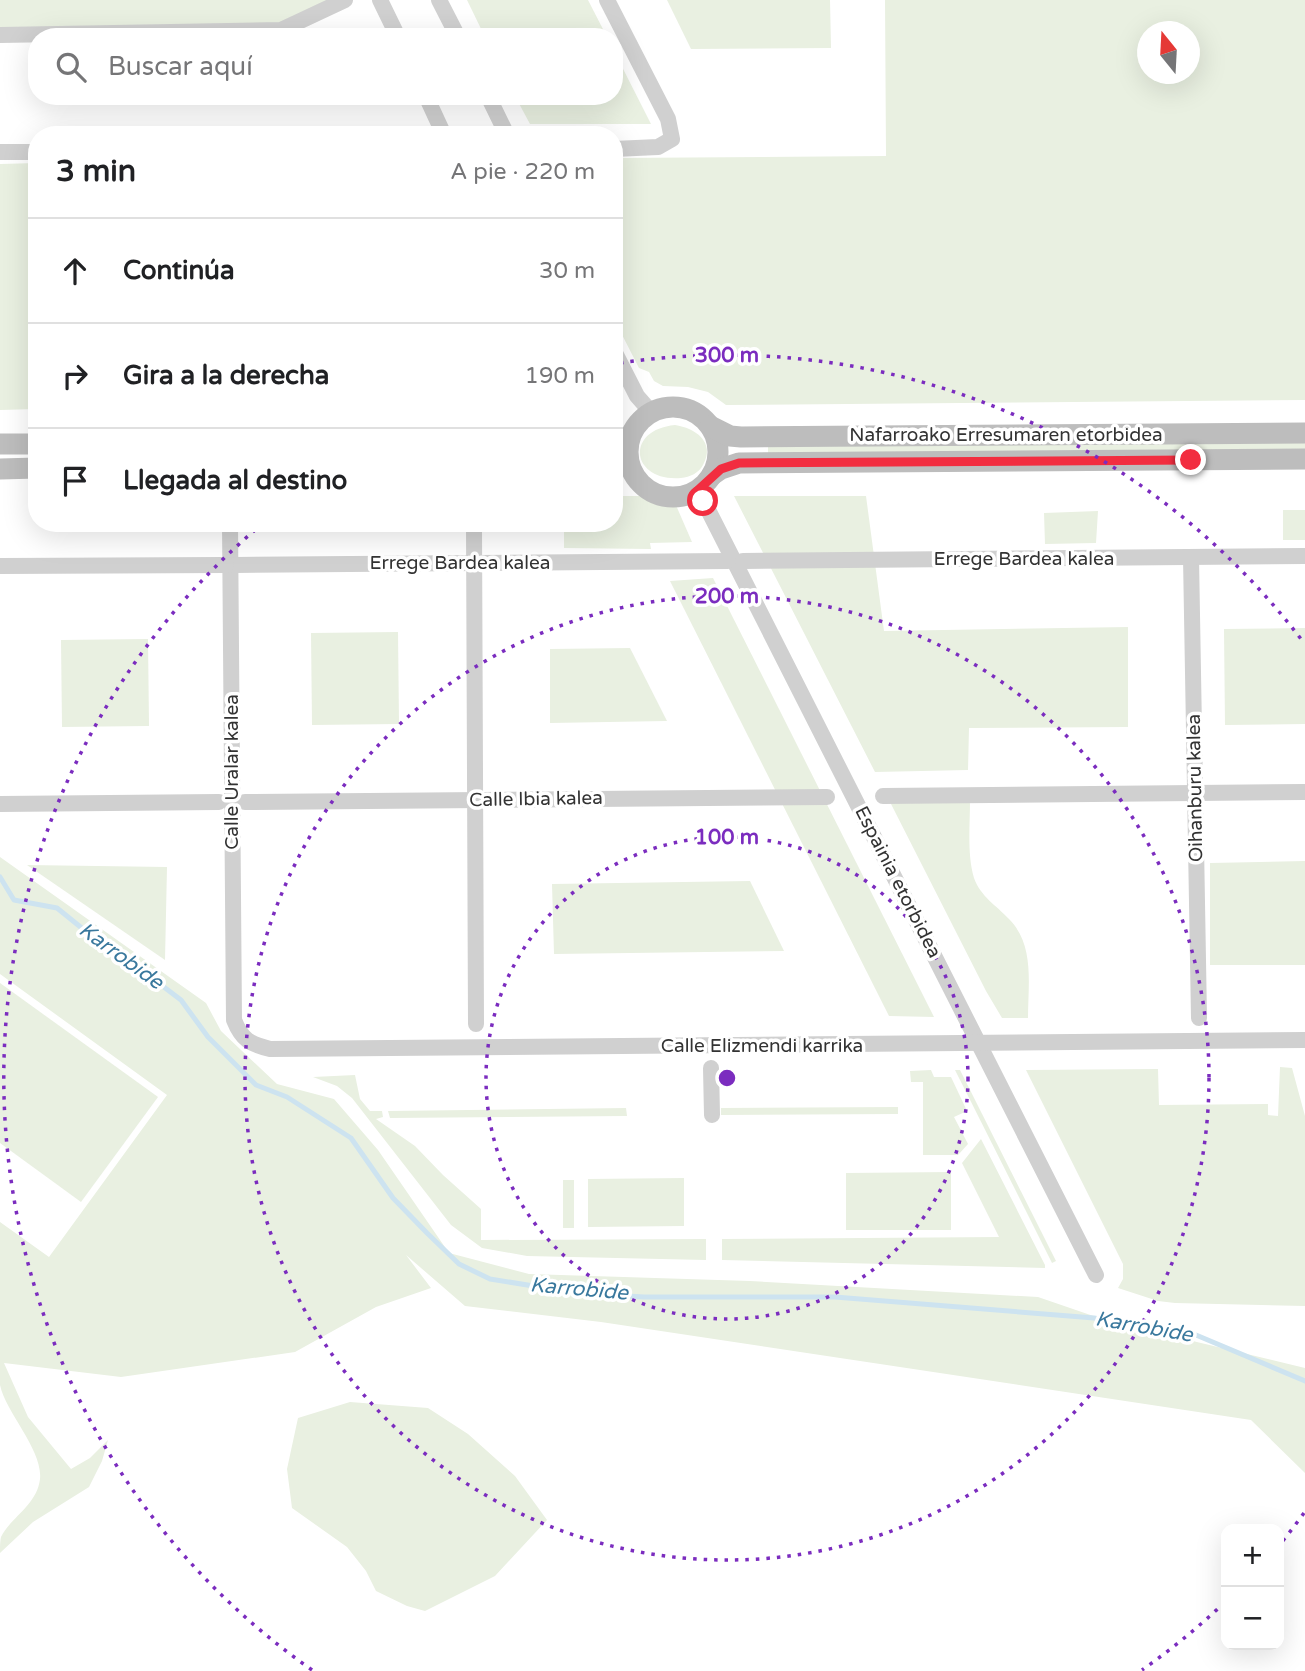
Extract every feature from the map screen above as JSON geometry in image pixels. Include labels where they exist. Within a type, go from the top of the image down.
[{"type":"street","points":[[285,28],[345,0]]},
{"type":"street","points":[[380,0],[394,28]]},
{"type":"street","points":[[439,0],[453,28]]},
{"type":"street","points":[[607,0],[621,28]]},
{"type":"street","points":[[623,31],[668,119],[672,139],[658,147],[623,149]]},
{"type":"street","points":[[0,35],[28,35]]},
{"type":"street","points":[[430,105],[440,126]]},
{"type":"street","points":[[492,105],[503,126]]},
{"type":"street","points":[[0,152],[28,152]]},
{"type":"street","points":[[623,369],[637,396],[651,412]]},
{"type":"street","points":[[623,437],[651,412],[666,407],[681,407],[696,412],[710,426],[719,446],[717,466],[705,483],[685,496],[656,494],[644,487],[623,464]]},
{"type":"street","name":"Nafarroako Erresumaren etorbidea","points":[[710,426],[730,436],[741,437],[1305,433]]},
{"type":"street","points":[[623,440],[627,450],[623,460]]},
{"type":"street","points":[[0,444],[28,444]]},
{"type":"street","name":"Nafarroako Erresumaren etorbidea","points":[[705,483],[721,469],[739,463],[1305,459]]},
{"type":"street","points":[[0,469],[28,468]]},
{"type":"street","name":"Espainia etorbidea","points":[[705,483],[1096,1275]]},
{"type":"street","name":"Calle Uralar kalea","points":[[230,532],[234,1020]]},
{"type":"street","points":[[474,532],[476,1024]]},
{"type":"street","name":"Errege Bardea kalea","points":[[0,566],[1305,556]]},
{"type":"street","name":"Oihanburu kalea","points":[[1191,557],[1199,1018]]},
{"type":"street","points":[[883,796],[1305,792]]},
{"type":"street","name":"Calle Ibia kalea","points":[[245,802],[827,797]]},
{"type":"street","points":[[0,804],[219,802]]},
{"type":"street","name":"Calle Elizmendi karrika","points":[[234,1020],[240,1035],[250,1044],[270,1049],[1305,1040]]},
{"type":"street","name":"Calle Elizmendi karrika","points":[[711,1068],[712,1115]]},
{"type":"green space","points":[[0,0],[345,0],[289,26],[28,28],[28,34],[0,35]]},
{"type":"green space","points":[[467,0],[588,0],[602,28],[481,28]]},
{"type":"green space","points":[[667,0],[830,0],[831,48],[691,49]]},
{"type":"green space","points":[[885,0],[1305,0],[1305,400],[726,405],[708,392],[688,387],[663,386],[654,381],[649,372],[639,368],[623,337],[623,158],[886,156]]},
{"type":"green space","points":[[623,69],[651,124],[530,124],[520,105],[623,105]]},
{"type":"green space","points":[[28,163],[28,409],[0,410],[0,164]]},
{"type":"green space","points":[[675,425],[696,433],[707,449],[703,465],[691,476],[664,477],[652,472],[640,455],[641,445],[647,436],[659,429]]},
{"type":"green space","points":[[1305,442],[1305,450],[768,454],[768,446]]},
{"type":"green space","points":[[623,496],[642,496],[656,502],[675,503],[692,542],[650,543],[651,549],[564,548],[564,532],[623,532]]},
{"type":"green space","points":[[734,496],[866,496],[884,631],[1128,627],[1128,727],[969,728],[968,770],[875,772]]},
{"type":"green space","points":[[1283,510],[1305,510],[1305,540],[1283,540]]},
{"type":"green space","points":[[1098,511],[1096,543],[1045,544],[1044,513]]},
{"type":"green space","points":[[713,578],[934,1017],[889,1016],[670,581]]},
{"type":"green space","points":[[1305,628],[1305,724],[1225,725],[1224,629]]},
{"type":"green space","points":[[398,632],[399,724],[312,725],[311,633]]},
{"type":"green space","points":[[148,639],[149,726],[62,727],[61,640]]},
{"type":"green space","points":[[630,648],[667,721],[550,723],[550,649]]},
{"type":"green space","points":[[970,801],[970,850],[974,878],[985,896],[1017,929],[1023,941],[1029,979],[1028,1018],[1002,1018],[890,802]]},
{"type":"green space","points":[[0,857],[206,1003],[221,1031],[277,1084],[334,1099],[378,1150],[449,1253],[529,1274],[750,1281],[1038,1297],[1105,1320],[1305,1368],[1305,1473],[1251,1420],[601,1322],[465,1306],[406,1255],[431,1288],[376,1307],[295,1352],[121,1377],[4,1363],[28,1417],[71,1469],[90,1458],[108,1440],[102,1461],[89,1487],[33,1522],[0,1553],[1,1537],[29,1504],[40,1479],[36,1456],[0,1385],[0,1222],[49,1257],[167,1095],[0,974]]},
{"type":"green space","points":[[1305,861],[1305,965],[1210,965],[1210,863]]},
{"type":"green space","points":[[27,865],[167,867],[165,960]]},
{"type":"green space","points":[[750,881],[784,951],[554,954],[552,884]]},
{"type":"green space","points":[[0,983],[158,1097],[81,1202],[0,1143]]},
{"type":"green space","points":[[1280,1067],[1292,1068],[1305,1116],[1305,1306],[1175,1303],[1158,1301],[1118,1288],[1123,1279],[1123,1264],[1026,1070],[1158,1069],[1159,1105],[1268,1104],[1268,1115],[1278,1116]]},
{"type":"green space","points":[[931,1070],[934,1077],[951,1077],[967,1111],[954,1117],[968,1144],[958,1155],[923,1155],[923,1082],[911,1082],[910,1071]]},
{"type":"green space","points":[[955,1070],[960,1070],[1056,1261],[1052,1263]]},
{"type":"green space","points":[[355,1075],[360,1099],[370,1111],[382,1111],[383,1117],[376,1119],[415,1146],[481,1209],[481,1240],[706,1239],[706,1260],[527,1256],[482,1248],[451,1225],[352,1098],[337,1086],[313,1077]]},
{"type":"green space","points":[[898,1107],[898,1114],[721,1115],[721,1108]]},
{"type":"green space","points":[[626,1108],[627,1116],[390,1118],[388,1111]]},
{"type":"green space","points":[[981,1139],[1045,1268],[722,1260],[722,1239],[999,1237],[962,1163]]},
{"type":"green space","points":[[951,1172],[951,1230],[846,1230],[846,1173]]},
{"type":"green space","points":[[684,1178],[684,1226],[588,1227],[588,1179]]},
{"type":"green space","points":[[563,1180],[574,1180],[574,1228],[563,1228]]},
{"type":"green space","points":[[350,1402],[428,1408],[468,1434],[515,1476],[547,1520],[495,1576],[425,1611],[407,1606],[376,1591],[366,1571],[347,1547],[292,1508],[287,1469],[298,1418]]},
{"type":"waterway","name":"Karrobide","points":[[0,877],[14,900],[57,908],[104,946],[131,962],[181,1000],[208,1037],[256,1085],[287,1097],[351,1138],[393,1198],[427,1233],[459,1264],[490,1279],[577,1293],[644,1297],[835,1297],[1094,1318],[1196,1335],[1305,1381]]},
{"type":"route","points":[[703,501],[698,490],[711,476],[721,469],[739,463],[1191,460]]}]
